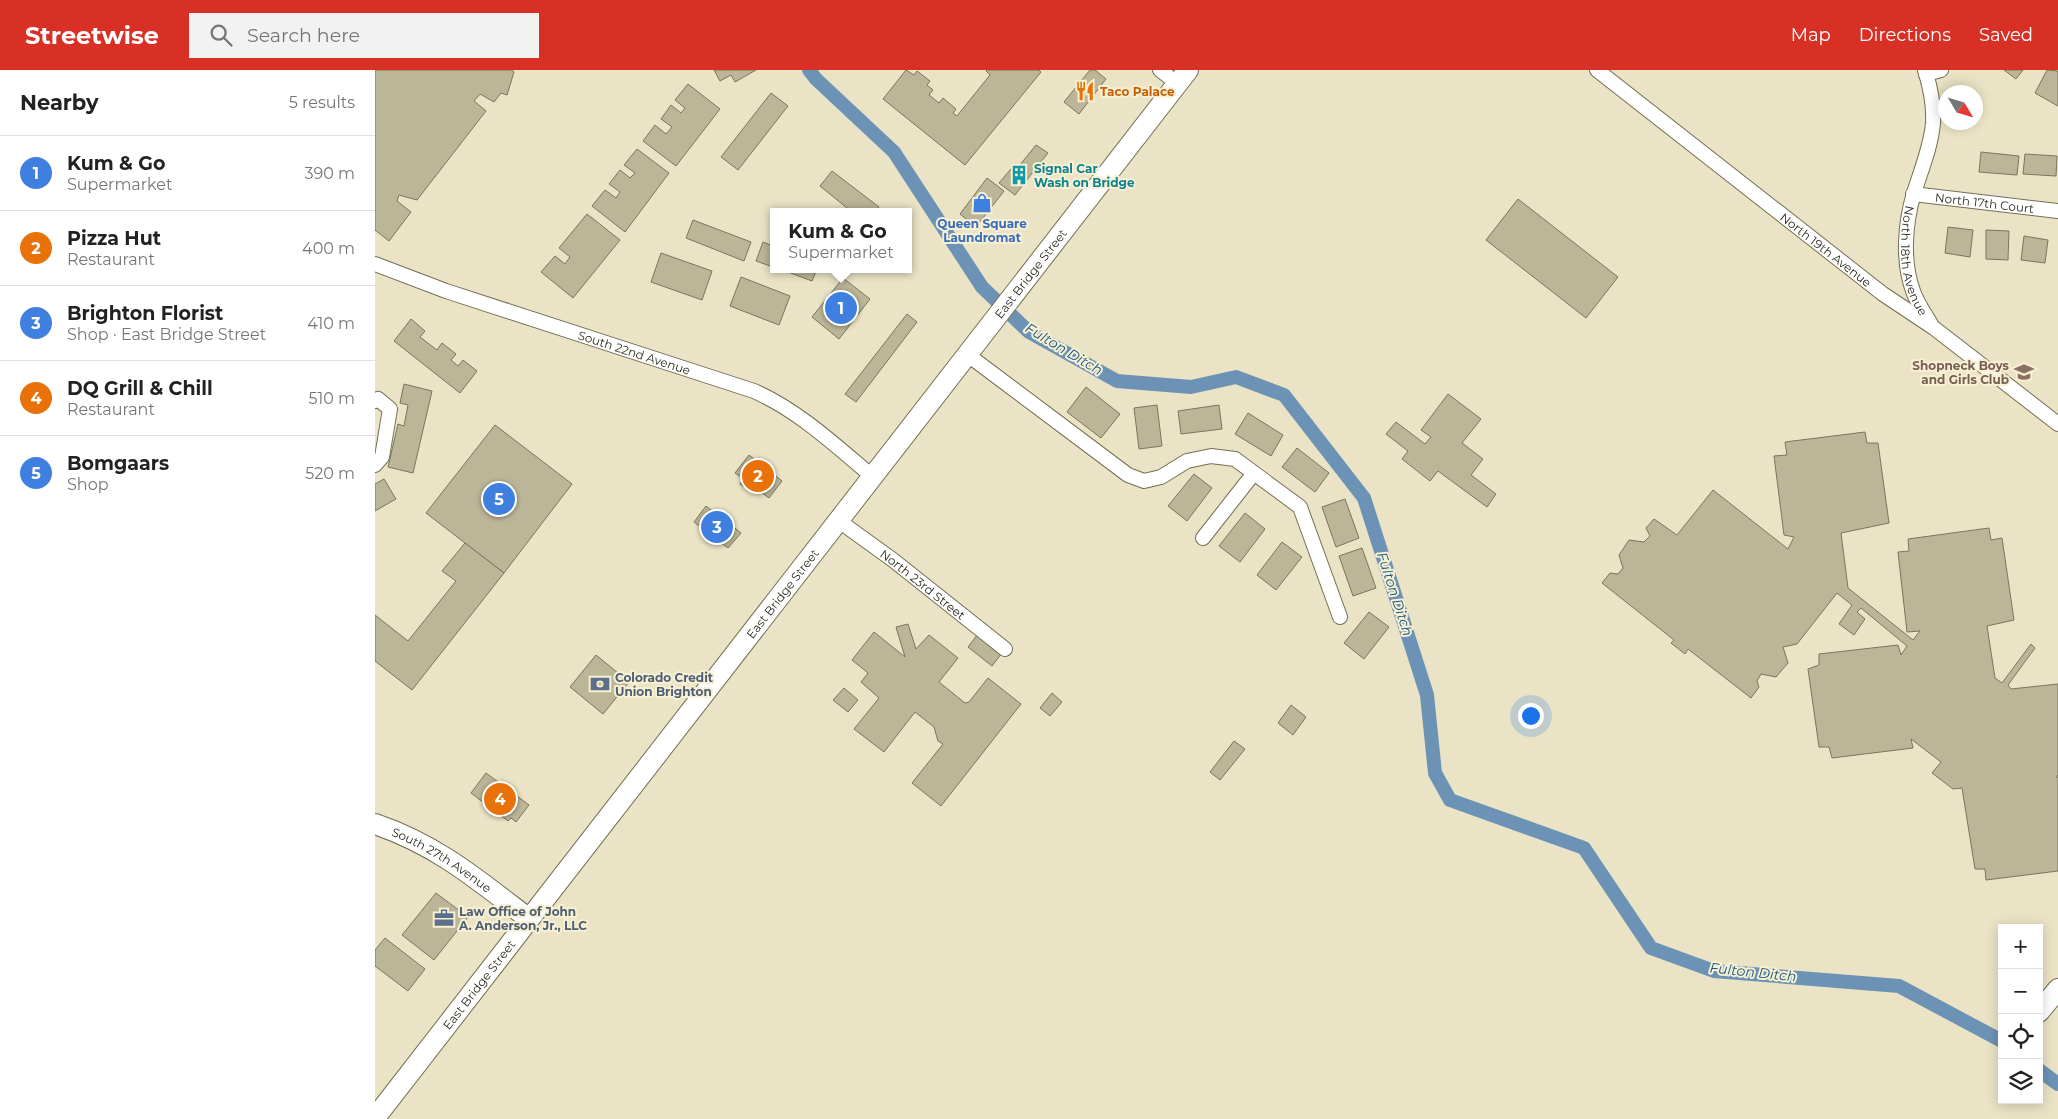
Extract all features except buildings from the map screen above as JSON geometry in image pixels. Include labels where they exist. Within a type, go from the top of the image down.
[{"type":"main road","name":"East Bridge Street","points":[[375,1118],[1183,77]]},
{"type":"main road","name":"South 27th Avenue","points":[[375,824],[405,835],[447,857],[529,920]]},
{"type":"main road","points":[[2043,1007],[2058,989]]},
{"type":"street","points":[[1160,70],[1183,77]]},
{"type":"street","name":"North 19th Avenue","points":[[1597,70],[1883,294],[1934,328],[2058,424]]},
{"type":"street","name":"North 18th Avenue","points":[[1934,328],[1915,298],[1910,280],[1906,250],[1913,194],[1927,151],[1933,122],[1932,98],[1925,72],[1941,70]]},
{"type":"street","name":"North 17th Court","points":[[1913,194],[2058,211]]},
{"type":"street","name":"South 22nd Avenue","points":[[375,264],[446,291],[709,375],[760,394],[796,413],[873,476]]},
{"type":"street","points":[[968,355],[1128,475],[1144,481],[1161,477],[1187,461],[1211,456],[1235,459],[1300,507],[1340,617]]},
{"type":"street","points":[[375,401],[378,399],[390,409],[382,457],[375,465]]},
{"type":"street","points":[[1203,538],[1254,473]]},
{"type":"street","name":"North 23rd Street","points":[[839,521],[893,560],[1005,649]]},
{"type":"waterway","name":"Fulton Ditch","points":[[809,70],[816,79],[894,152],[982,287],[1029,332],[1117,381],[1191,387],[1236,377],[1284,395],[1364,498],[1427,695],[1435,773],[1450,800],[1584,848],[1651,948],[1714,971],[1899,986],[1998,1039]]},
{"type":"waterway","name":"Fulton Ditch","points":[[2043,1073],[2058,1084]]},
{"type":"place","name":"Taco Palace","points":[[1085,91]]},
{"type":"place","name":"Signal Car Wash on Bridge","points":[[1019,175]]},
{"type":"place","name":"Queen Square Laundromat","points":[[982,203]]},
{"type":"place","name":"Kum & Go","points":[[841,308]]},
{"type":"place","name":"Shopneck Boys and Girls Club","points":[[2024,372]]},
{"type":"place","name":"Pizza Hut","points":[[758,476]]},
{"type":"place","name":"Bomgaars","points":[[499,499]]},
{"type":"place","name":"Brighton Florist","points":[[717,527]]},
{"type":"place","name":"Colorado Credit Union Brighton","points":[[600,684]]},
{"type":"place","name":"DQ Grill & Chill","points":[[500,799]]},
{"type":"place","name":"Law Office of John A. Anderson, Jr., LLC","points":[[444,918]]}]
